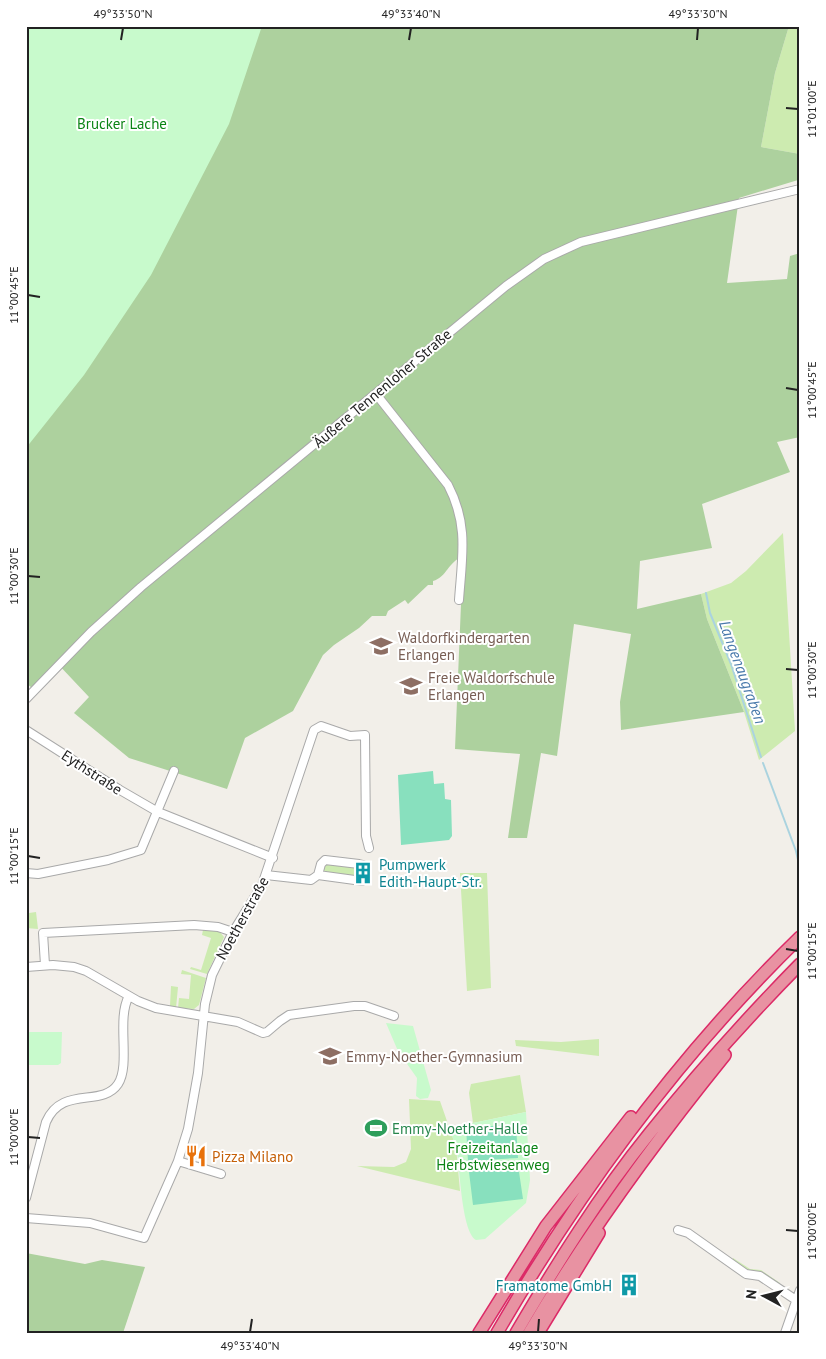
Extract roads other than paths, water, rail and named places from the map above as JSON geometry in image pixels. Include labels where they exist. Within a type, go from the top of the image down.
[{"type":"highway","points":[[497,1333],[582,1195],[664,1084],[732,1004],[800,937]]},
{"type":"highway","points":[[529,1333],[564,1273],[645,1157],[734,1043],[775,998],[800,964]]},
{"type":"highway","points":[[516,1333],[567,1250],[648,1136],[724,1045],[800,964]]},
{"type":"highway","points":[[479,1333],[526,1256],[570,1193],[644,1101],[664,1084]]},
{"type":"highway","points":[[538,1333],[645,1157]]},
{"type":"street","name":"Äußere Tennenloher Straße","points":[[26,699],[91,632],[141,587],[506,286],[558,252],[603,235],[800,189]]},
{"type":"street","points":[[376,394],[448,485],[454,496],[461,517],[464,538],[459,600]]},
{"type":"street","name":"Noetherstraße","points":[[26,1218],[90,1223],[144,1238],[178,1161],[192,1108],[203,1016],[212,975],[233,932],[257,897],[273,858],[314,730],[320,726],[350,736],[365,736],[366,836],[369,848]]},
{"type":"street","name":"Eythstraße","points":[[26,730],[158,812],[273,858]]},
{"type":"street","points":[[26,873],[38,874],[99,862],[141,850],[174,771]]},
{"type":"street","points":[[266,875],[311,880],[318,875],[321,864],[325,860],[363,865],[366,870],[365,879],[362,881],[318,875]]},
{"type":"street","points":[[45,966],[43,933],[194,925],[218,927],[233,932]]},
{"type":"street","points":[[26,967],[66,966],[84,970],[129,996],[163,1010],[241,1022],[266,1033],[289,1015],[354,1006],[365,1006],[394,1016]]},
{"type":"street","points":[[26,1198],[46,1122],[51,1113],[66,1101],[106,1093],[118,1083],[122,1065],[125,1008],[129,996]]},
{"type":"street","points":[[178,1161],[221,1174]]},
{"type":"street","points":[[678,1230],[688,1233],[746,1274],[760,1276],[796,1300]]},
{"type":"street","points":[[785,1333],[800,1290]]},
{"type":"waterway","name":"Langenaugraben","points":[[706,593],[710,613],[731,664],[761,757]]},
{"type":"waterway","name":"Langenaugraben","points":[[763,763],[796,851],[800,869]]},
{"type":"place","name":"Waldorfkindergarten Erlangen","points":[[381,646]]},
{"type":"place","name":"Freie Waldorfschule Erlangen","points":[[411,686]]},
{"type":"place","name":"Pumpwerk Edith-Haupt-Str.","points":[[363,873]]},
{"type":"place","name":"Emmy-Noether-Gymnasium","points":[[330,1056]]},
{"type":"place","name":"Emmy-Noether-Halle","points":[[376,1128]]},
{"type":"place","name":"Pizza Milano","points":[[196,1156]]},
{"type":"place","name":"Framatome GmbH","points":[[629,1285]]},
{"type":"park label","name":"Brucker Lache","points":[[122,123]]},
{"type":"park label","name":"Freizeitanlage Herbstwiesenweg","points":[[493,1156]]}]
